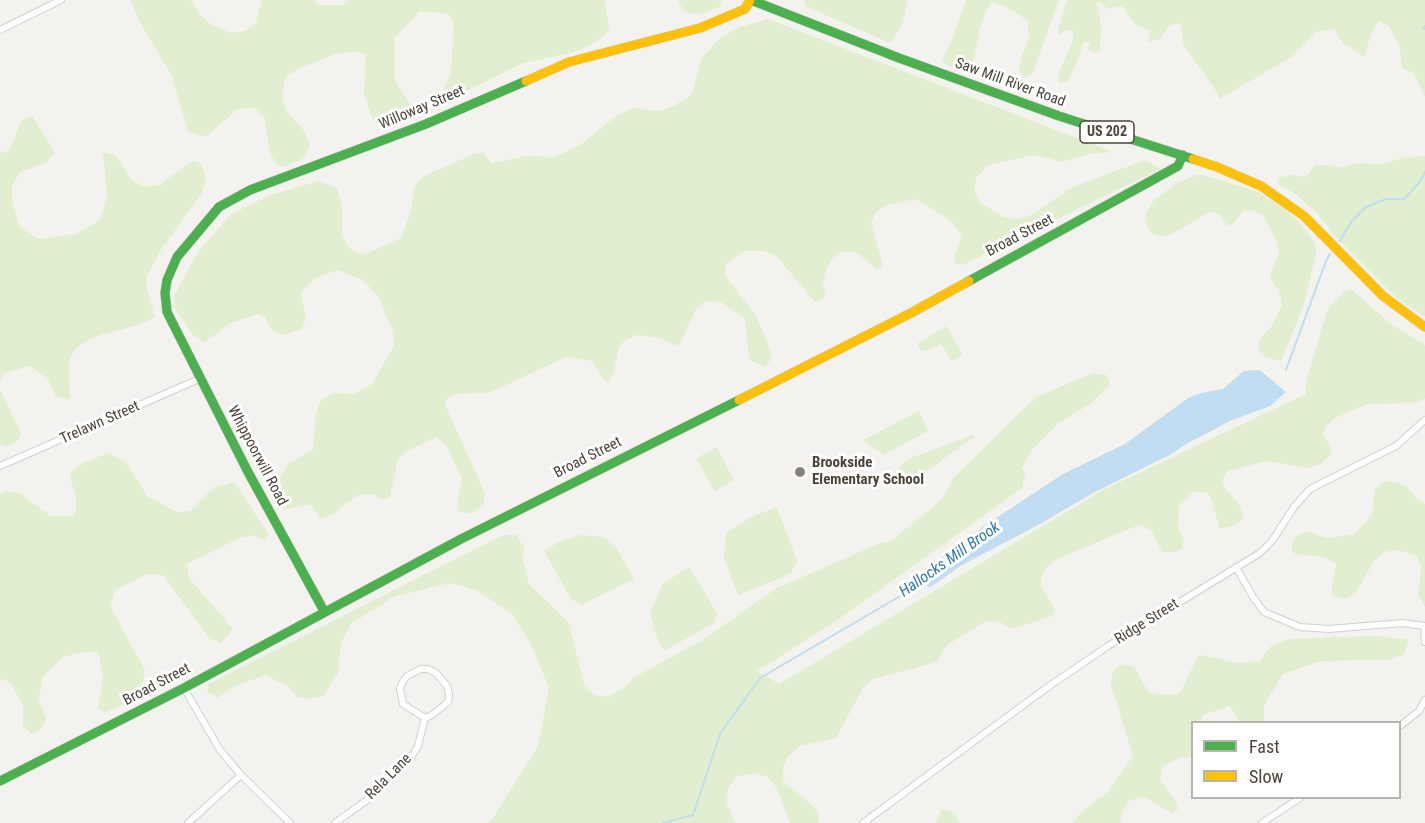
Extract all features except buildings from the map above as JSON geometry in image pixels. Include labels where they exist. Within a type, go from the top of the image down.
[{"type":"main road","name":"Saw Mill River Road","points":[[751,0],[1041,110],[1183,155],[1261,186],[1304,216],[1383,296],[1425,327]]},
{"type":"main road","name":"Willoway Street","points":[[167,312],[165,293],[167,280],[177,257],[209,216],[233,198],[426,124],[568,62],[700,28],[745,9],[751,0]]},
{"type":"main road","name":"Broad Street","points":[[0,781],[184,688],[461,539],[911,313],[1178,166],[1183,155]]},
{"type":"main road","name":"Whippoorwill Road","points":[[167,312],[199,379],[324,611]]},
{"type":"street","points":[[0,30],[62,0]]},
{"type":"street","name":"Trelawn Street","points":[[0,466],[199,379]]},
{"type":"street","name":"Ridge Street","points":[[863,823],[1052,684],[1152,618],[1260,553],[1272,541],[1294,507],[1310,489],[1396,446],[1425,420]]},
{"type":"street","points":[[1236,567],[1252,597],[1264,612],[1300,627],[1329,629],[1403,623],[1424,626],[1425,642]]},
{"type":"street","points":[[421,669],[428,669],[436,673],[447,686],[448,702],[432,716],[425,718],[403,704],[400,689],[407,676],[421,669]]},
{"type":"street","points":[[184,688],[220,750],[241,775],[290,823]]},
{"type":"street","points":[[1401,725],[1419,711],[1425,700]]},
{"type":"street","name":"Rela Lane","points":[[335,823],[377,793],[410,759],[418,746],[425,718]]},
{"type":"street","points":[[188,823],[241,775]]},
{"type":"street","points":[[1262,823],[1298,799]]},
{"type":"green space","points":[[131,0],[191,0],[201,16],[212,25],[231,33],[245,31],[255,25],[262,0],[314,0],[318,5],[344,5],[349,0],[604,0],[609,27],[607,33],[591,45],[571,53],[523,63],[453,98],[446,97],[443,90],[451,73],[454,24],[447,13],[419,12],[395,38],[395,81],[410,104],[408,111],[398,120],[385,125],[373,120],[364,94],[366,55],[360,52],[338,53],[296,70],[285,78],[282,98],[287,112],[305,132],[310,145],[304,158],[286,166],[278,166],[271,155],[264,117],[255,108],[238,109],[208,135],[201,136],[188,131],[171,74],[137,17]]},
{"type":"green space","points":[[678,0],[722,0],[721,6],[702,14],[683,10]]},
{"type":"green space","points":[[805,0],[908,0],[902,26],[890,43],[805,6]]},
{"type":"green space","points":[[966,0],[1059,0],[1032,75],[1025,78],[1019,72],[1021,57],[1029,39],[1028,21],[1009,8],[992,2],[980,28],[973,63],[967,71],[948,65],[942,60],[954,35]]},
{"type":"green space","points":[[1067,0],[1425,0],[1425,97],[1414,74],[1402,68],[1399,45],[1389,26],[1378,21],[1370,37],[1365,57],[1343,43],[1334,29],[1316,32],[1293,56],[1220,99],[1183,44],[1181,23],[1170,25],[1160,39],[1148,42],[1151,31],[1135,24],[1122,6],[1108,9],[1096,2],[1101,26],[1100,50],[1094,53],[1088,49],[1090,42],[1084,41],[1068,82],[1059,83],[1059,72],[1072,43],[1074,31],[1067,30],[1060,35],[1058,30]]},
{"type":"green space","points":[[768,19],[1113,152],[1089,154],[1062,162],[1035,155],[988,165],[976,178],[974,190],[981,203],[1003,217],[1018,219],[1031,215],[1074,186],[1146,160],[1160,169],[963,265],[956,264],[954,257],[962,236],[950,220],[915,199],[887,205],[876,212],[871,223],[883,266],[877,270],[857,253],[844,251],[833,258],[826,270],[823,282],[825,295],[821,300],[815,302],[777,257],[764,251],[744,251],[726,264],[725,276],[755,314],[766,338],[772,357],[766,367],[749,360],[745,318],[721,302],[706,301],[696,309],[680,344],[673,345],[661,338],[636,335],[624,341],[619,347],[614,372],[608,383],[603,379],[593,361],[566,357],[489,393],[458,394],[446,399],[445,405],[485,493],[483,505],[473,513],[459,512],[457,505],[462,478],[446,445],[436,437],[406,452],[397,461],[390,497],[384,500],[372,494],[358,495],[332,515],[321,519],[310,504],[283,510],[277,483],[287,465],[313,449],[316,413],[321,400],[333,393],[354,394],[372,384],[394,346],[393,332],[378,296],[363,280],[338,270],[318,277],[303,289],[301,294],[306,319],[301,330],[282,335],[271,329],[265,317],[258,314],[231,323],[205,342],[194,336],[175,308],[174,296],[198,252],[230,215],[270,195],[319,181],[337,188],[342,205],[342,236],[349,248],[363,255],[401,238],[411,210],[414,187],[422,177],[476,153],[483,153],[492,163],[526,156],[554,157],[580,145],[619,114],[633,108],[659,111],[672,107],[692,94],[701,59],[720,38],[737,28]]},
{"type":"green space","points":[[32,116],[55,152],[46,163],[20,172],[12,186],[12,202],[19,226],[38,239],[76,234],[100,220],[107,196],[103,152],[116,156],[132,180],[145,187],[160,185],[190,162],[196,161],[202,165],[206,179],[202,193],[160,251],[147,276],[147,290],[155,317],[142,324],[94,337],[76,348],[69,361],[70,400],[56,396],[47,378],[30,366],[4,373],[0,383],[0,153],[10,150],[21,121]]},
{"type":"green space","points":[[1425,156],[1425,317],[1399,300],[1336,237],[1317,213],[1294,193],[1278,184],[1278,178],[1291,175],[1306,177],[1315,165],[1342,168],[1356,163],[1381,164],[1402,158]]},
{"type":"green space","points":[[1196,175],[1203,175],[1256,191],[1287,210],[1316,244],[1316,254],[1303,307],[1281,361],[1266,357],[1258,347],[1259,341],[1273,324],[1282,306],[1279,289],[1274,285],[1270,276],[1279,251],[1277,241],[1262,214],[1251,210],[1243,211],[1234,223],[1228,226],[1219,214],[1209,212],[1172,234],[1162,237],[1153,234],[1148,228],[1145,215],[1154,200],[1177,183]]},
{"type":"green space","points":[[1351,289],[1391,324],[1425,345],[1425,399],[1412,403],[1367,404],[1335,418],[1325,427],[1323,434],[1331,447],[1331,454],[1321,464],[1307,468],[1266,461],[1227,471],[1222,483],[1239,505],[1244,518],[1233,526],[1220,529],[1211,498],[1207,493],[1194,491],[1179,506],[1178,527],[1184,541],[1182,548],[1176,552],[1162,552],[1151,530],[1139,525],[1059,558],[1048,566],[1041,578],[1041,586],[1055,610],[1052,616],[1012,629],[1000,622],[986,621],[946,646],[937,662],[873,679],[863,688],[836,738],[800,746],[789,755],[783,767],[783,781],[815,808],[819,815],[819,823],[790,823],[776,787],[768,777],[755,773],[735,777],[728,789],[727,803],[735,823],[487,823],[493,818],[538,746],[549,688],[531,644],[511,613],[476,590],[450,583],[393,597],[351,624],[341,643],[338,673],[323,696],[310,699],[297,697],[289,687],[265,675],[233,687],[217,698],[207,691],[208,684],[503,535],[516,535],[524,547],[523,562],[529,584],[569,623],[584,685],[594,695],[608,697],[625,687],[633,678],[699,642],[777,588],[878,544],[891,541],[942,499],[954,477],[1036,397],[1093,373],[1107,375],[1110,382],[1107,388],[1090,404],[1058,424],[1032,450],[1022,468],[1025,475],[1022,488],[835,622],[757,671],[779,684],[1103,490],[1306,394],[1306,381],[1328,308],[1345,291]]},
{"type":"green space","points":[[946,326],[963,355],[952,361],[941,344],[927,351],[922,351],[918,345]]},
{"type":"green space","points":[[0,390],[21,433],[19,440],[6,447],[0,444]]},
{"type":"green space","points":[[919,411],[928,431],[887,453],[883,455],[863,440]]},
{"type":"green space","points":[[973,435],[974,437],[910,483],[902,484],[895,474],[911,458]]},
{"type":"green space","points":[[717,448],[734,480],[714,491],[697,458]]},
{"type":"green space","points":[[108,453],[126,462],[147,496],[177,512],[190,511],[214,487],[234,482],[269,535],[264,541],[255,535],[242,537],[187,564],[189,578],[233,629],[221,643],[210,639],[163,575],[148,574],[115,590],[111,604],[113,612],[145,670],[141,691],[125,704],[105,712],[98,709],[103,677],[100,657],[96,652],[76,653],[62,658],[43,677],[39,699],[46,720],[38,732],[31,734],[23,725],[23,705],[10,682],[0,679],[0,494],[3,491],[18,492],[51,516],[72,516],[76,511],[76,497],[70,478],[71,472],[83,463]]},
{"type":"green space","points":[[1385,481],[1405,485],[1419,501],[1425,504],[1425,607],[1418,595],[1421,568],[1417,556],[1398,550],[1384,552],[1374,561],[1356,592],[1345,599],[1333,596],[1336,564],[1324,557],[1295,554],[1291,549],[1295,537],[1306,531],[1327,538],[1354,534],[1372,515],[1375,489]]},
{"type":"green space","points":[[777,507],[797,561],[790,574],[738,595],[724,558],[726,533],[749,518]]},
{"type":"green space","points":[[581,535],[604,537],[617,549],[634,579],[581,605],[571,599],[544,551],[559,542]]},
{"type":"green space","points":[[689,567],[717,613],[714,623],[664,651],[656,636],[650,613],[663,584]]},
{"type":"green space","points":[[1376,636],[1409,640],[1404,654],[1389,660],[1321,661],[1283,674],[1264,705],[1264,721],[1239,721],[1229,706],[1203,715],[1201,721],[1191,721],[1191,758],[1181,757],[1163,766],[1160,780],[1176,802],[1178,809],[1173,814],[1145,797],[1130,800],[1122,811],[1120,823],[1072,823],[1083,810],[1107,793],[1133,756],[1111,685],[1112,673],[1121,664],[1134,667],[1149,693],[1175,695],[1180,693],[1197,658],[1202,655],[1238,663],[1260,661],[1271,646],[1290,639]]},
{"type":"green space","points":[[941,809],[955,813],[959,823],[936,823]]},
{"type":"water","points":[[1244,371],[1261,371],[1286,392],[1270,406],[1230,421],[962,565],[932,586],[926,585],[924,579],[928,569],[987,524],[1063,474],[1125,444],[1188,398],[1223,389]]},
{"type":"waterway","name":"Hallocks Mill Brook","points":[[1425,26],[1423,28],[1425,29]]},
{"type":"waterway","name":"Hallocks Mill Brook","points":[[1340,241],[1351,222],[1366,207],[1386,199],[1404,199],[1420,182],[1425,172]]},
{"type":"waterway","name":"Hallocks Mill Brook","points":[[1286,370],[1330,254]]},
{"type":"waterway","name":"Hallocks Mill Brook","points":[[663,823],[693,815],[720,734],[760,678],[926,581]]},
{"type":"traffic: fast","points":[[751,0],[899,58],[1059,116],[1193,159]]},
{"type":"traffic: fast","points":[[324,611],[248,472],[167,312],[165,293],[167,280],[177,257],[219,207],[250,190],[426,124],[526,81]]},
{"type":"traffic: fast","points":[[969,281],[1178,166],[1183,155]]},
{"type":"traffic: fast","points":[[0,781],[184,688],[461,539],[739,400]]},
{"type":"traffic: slow","points":[[526,81],[569,62],[700,28],[745,9],[750,0]]},
{"type":"traffic: slow","points":[[1193,159],[1261,186],[1304,216],[1383,296],[1425,327]]},
{"type":"traffic: slow","points":[[739,400],[969,281]]},
{"type":"place","name":"Brookside Elementary School","points":[[800,472]]}]
